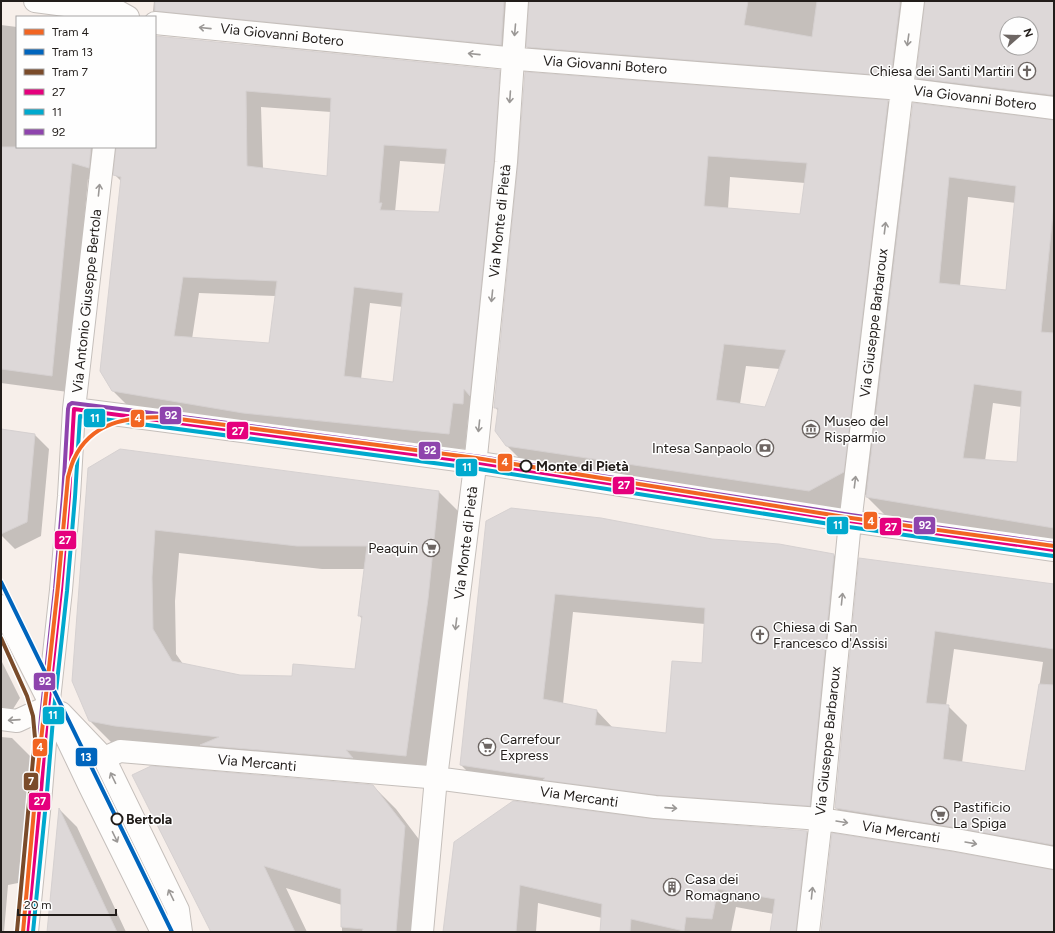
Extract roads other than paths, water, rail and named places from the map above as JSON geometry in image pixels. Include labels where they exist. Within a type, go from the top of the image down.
[{"type":"street","points":[[35,1],[121,12]]},
{"type":"street","name":"Via Monte di Pietà","points":[[422,932],[436,778],[476,462],[506,162],[517,1]]},
{"type":"street","name":"Via Giuseppe Barbaroux","points":[[808,932],[821,819],[850,521],[913,1]]},
{"type":"street","name":"Via Giovanni Botero","points":[[156,23],[513,58],[902,89],[1054,108]]},
{"type":"street","name":"Via Antonio Giuseppe Bertola","points":[[26,932],[68,503],[74,409],[104,148]]},
{"type":"street","points":[[74,409],[476,462],[850,521],[1054,550]]},
{"type":"street","points":[[1,606],[162,932]]},
{"type":"street","points":[[1,719],[17,721],[43,709],[49,701]]},
{"type":"street","points":[[49,701],[104,758],[178,910],[181,932]]},
{"type":"street","name":"Via Mercanti","points":[[104,758],[120,751],[436,778],[632,805],[821,819],[956,840],[1054,858]]},
{"type":"tram line","name":"4","points":[[23,932],[37,777],[58,586],[68,477],[73,461],[81,447],[100,429],[112,424],[137,418],[164,417],[476,458],[851,518],[1054,546]]},
{"type":"tram line","name":"13","points":[[1,582],[172,932]]},
{"type":"tram line","name":"7","points":[[1,638],[27,696],[33,716],[35,738],[17,931]]},
{"type":"place","name":"Chiesa dei Santi Martiri","points":[[1027,71]]},
{"type":"place","name":"Museo del Risparmio","points":[[811,429]]},
{"type":"place","name":"Intesa Sanpaolo","points":[[765,448]]},
{"type":"place","name":"Monte di Pietà","points":[[526,466]]},
{"type":"place","name":"Peaquin","points":[[431,548]]},
{"type":"place","name":"Chiesa di San Francesco d'Assisi","points":[[760,635]]},
{"type":"place","name":"Carrefour Express","points":[[487,747]]},
{"type":"place","name":"Pastificio La Spiga","points":[[940,815]]},
{"type":"place","name":"Bertola","points":[[117,819]]},
{"type":"place","name":"Casa dei Romagnano","points":[[672,887]]}]
